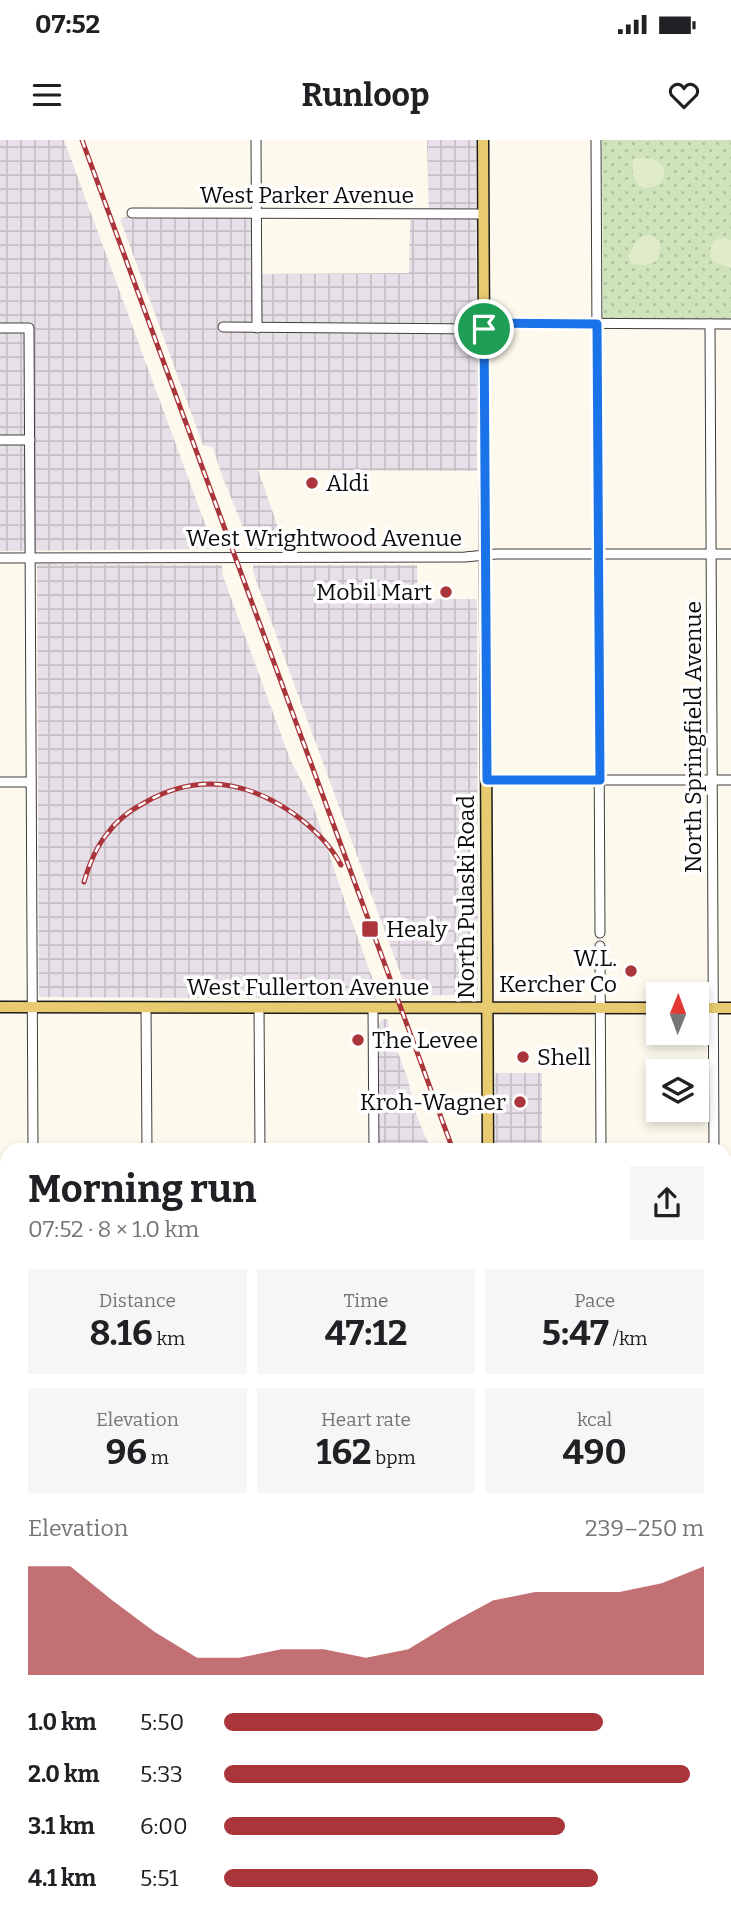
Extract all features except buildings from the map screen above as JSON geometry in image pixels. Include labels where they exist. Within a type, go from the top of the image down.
[{"type":"main road","name":"North Pulaski Road","points":[[483,140],[488,1143]]},
{"type":"main road","name":"West Fullerton Avenue","points":[[0,1007],[646,1009]]},
{"type":"main road","points":[[709,1008],[731,1009]]},
{"type":"street","points":[[256,140],[257,328]]},
{"type":"street","points":[[596,140],[600,933]]},
{"type":"street","name":"West Parker Avenue","points":[[132,214],[483,214]]},
{"type":"street","name":"North Springfield Avenue","points":[[710,324],[715,1143]]},
{"type":"street","points":[[223,327],[731,324]]},
{"type":"street","points":[[0,328],[29,328],[33,1143]]},
{"type":"street","points":[[0,440],[30,440]]},
{"type":"street","name":"West Wrightwood Avenue","points":[[0,558],[731,554]]},
{"type":"street","points":[[487,780],[731,780]]},
{"type":"street","points":[[0,782],[32,782]]},
{"type":"street","points":[[600,946],[601,1143]]},
{"type":"street","points":[[146,1008],[147,1143]]},
{"type":"street","points":[[259,1008],[260,1143]]},
{"type":"street","points":[[373,1008],[374,1143]]},
{"type":"shaded area","points":[[0,140],[64,140],[211,540],[211,549],[0,551]]},
{"type":"shaded area","points":[[427,140],[476,140],[477,471],[258,470],[286,550],[252,550],[213,447],[203,445],[120,219],[128,216],[129,219],[251,219],[251,274],[409,273],[410,220],[429,219]]},
{"type":"shaded area","points":[[37,564],[222,565],[223,576],[290,759],[312,802],[376,988],[376,999],[39,997]]},
{"type":"shaded area","points":[[253,565],[417,565],[418,599],[477,599],[478,995],[416,997],[412,986],[405,986],[253,572]]},
{"type":"shaded area","points":[[383,1019],[388,1019],[416,1114],[428,1143],[379,1143],[379,1024]]},
{"type":"shaded area","name":"Kroh-Wagner","points":[[495,1073],[542,1073],[542,1143],[495,1143]]},
{"type":"green space","points":[[602,140],[731,140],[731,320],[603,321]]},
{"type":"green space","points":[[634,158],[652,159],[659,163],[665,170],[661,183],[653,187],[640,187],[633,171]]},
{"type":"green space","points":[[650,235],[657,239],[660,245],[657,261],[646,265],[632,264],[628,256],[635,243],[643,236]]},
{"type":"green space","points":[[717,239],[731,240],[731,268],[713,262],[710,254],[711,245]]},
{"type":"railway","points":[[82,140],[450,1143]]},
{"type":"railway","points":[[84,882],[99,845],[124,816],[163,793],[202,784],[239,788],[276,803],[314,831],[332,850],[341,865]]},
{"type":"place","name":"Aldi","points":[[312,483]]},
{"type":"place","name":"Mobil Mart","points":[[446,592]]},
{"type":"place","name":"Healy","points":[[370,929]]},
{"type":"place","name":"W.L. Kercher Co","points":[[631,971]]},
{"type":"place","name":"The Levee","points":[[358,1040]]},
{"type":"place","name":"Shell","points":[[523,1057]]},
{"type":"place","name":"Kroh-Wagner","points":[[520,1102]]},
{"type":"route","points":[[484,323],[597,324],[600,780],[487,780],[484,329],[484,323]]}]
